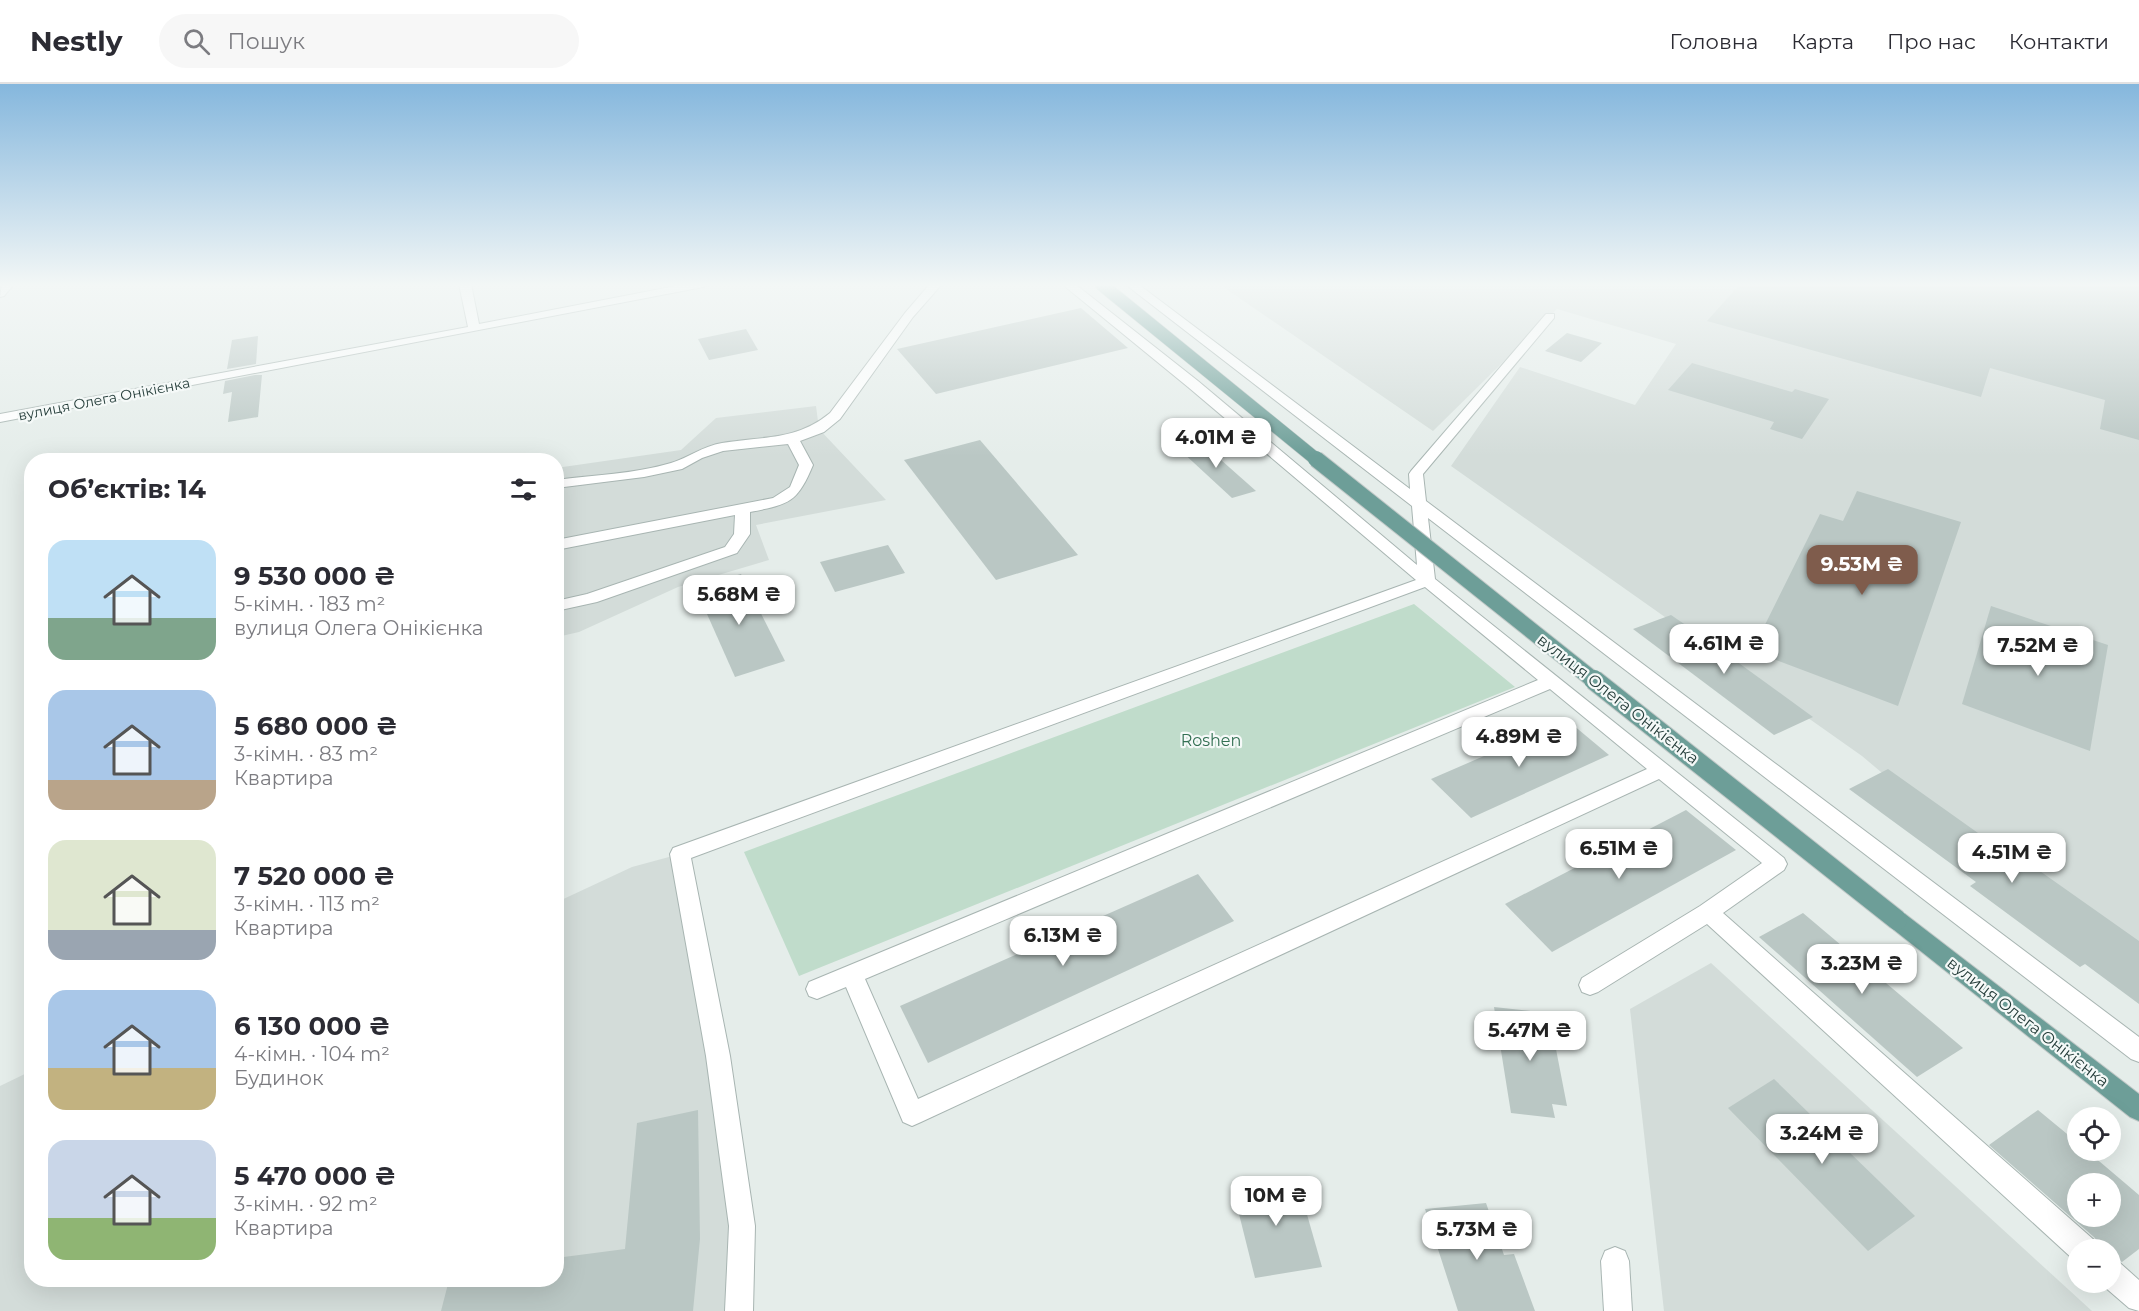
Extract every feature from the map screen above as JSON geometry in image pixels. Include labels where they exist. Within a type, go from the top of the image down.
[{"type":"main road","name":"вулиця Олега Онікієнка","points":[[1171,341],[1344,482],[2139,1109]]},
{"type":"street","name":"вулиця Олега Онікієнка","points":[[0,418],[409,341]]},
{"type":"street","points":[[564,483],[644,473],[677,466],[697,455],[721,447],[792,439],[819,429],[835,416],[890,341]]},
{"type":"street","points":[[1140,341],[1427,581],[1659,771],[1777,864],[1708,912],[1590,985]]},
{"type":"street","points":[[1207,341],[2139,1051]]},
{"type":"street","points":[[1427,581],[1416,474],[1529,341]]},
{"type":"street","points":[[564,543],[778,502],[796,489],[806,465],[792,439]]},
{"type":"street","points":[[564,604],[591,598],[731,550],[742,534],[743,509]]},
{"type":"street","points":[[739,1311],[742,1226],[718,1056],[680,854],[1427,581]]},
{"type":"street","points":[[817,989],[1551,682]]},
{"type":"street","points":[[852,974],[912,1114],[1659,771]]},
{"type":"street","points":[[1708,912],[2072,1239]]},
{"type":"street","points":[[1615,1261],[1618,1311]]},
{"type":"street","points":[[2121,1283],[2139,1299]]},
{"type":"shaded area","points":[[1302,341],[1524,341],[1433,431]]},
{"type":"shaded area","points":[[1667,341],[2139,341],[2139,989],[1862,756],[1451,466],[1520,367],[1635,405],[1676,344]]},
{"type":"shaded area","points":[[816,406],[819,429],[886,500],[756,525],[769,560],[678,587],[579,632],[564,635],[564,467],[681,450],[716,418]]},
{"type":"shaded area","points":[[680,854],[718,1056],[739,1311],[0,1311],[0,1086],[24,1074],[24,1287],[564,1287],[564,899],[632,867]]},
{"type":"shaded area","points":[[1711,963],[2067,1288],[2067,1293],[2072,1293],[2092,1311],[1664,1311],[1630,1009]]},
{"type":"green space","name":"Roshen","points":[[1414,604],[1515,687],[799,976],[744,852]]},
{"type":"building","points":[[232,341],[258,341],[256,364],[227,369]]},
{"type":"building","points":[[699,341],[753,341],[758,350],[709,360]]},
{"type":"building","points":[[932,341],[1120,341],[1128,348],[936,394],[897,349]]},
{"type":"building","points":[[1557,341],[1602,343],[1581,362],[1545,351]]},
{"type":"building","points":[[1780,341],[2139,341],[2139,440],[2100,429],[2105,400],[1990,368],[1981,397]]},
{"type":"building","points":[[1692,363],[1792,392],[1795,389],[1829,399],[1802,439],[1770,429],[1774,422],[1668,390]]},
{"type":"building","points":[[262,375],[258,417],[228,422],[232,392],[223,394],[225,381]]},
{"type":"building","points":[[1194,436],[1256,491],[1232,498],[1180,450]]},
{"type":"building","points":[[980,440],[1078,555],[996,580],[904,460]]},
{"type":"building","points":[[1857,491],[1961,522],[1898,706],[1752,651],[1820,514],[1843,521]]},
{"type":"building","points":[[888,545],[905,573],[835,592],[820,562]]},
{"type":"building","points":[[741,574],[785,661],[735,677],[695,587]]},
{"type":"building","points":[[1991,606],[2108,645],[2090,751],[1962,704]]},
{"type":"building","points":[[1671,615],[1813,717],[1774,735],[1633,629]]},
{"type":"building","points":[[1567,720],[1609,755],[1471,818],[1431,779]]},
{"type":"building","points":[[1888,769],[2016,860],[2020,857],[2139,941],[2139,1004],[2085,964],[2080,967],[1970,886],[1976,882],[1849,789]]},
{"type":"building","points":[[1686,810],[1736,850],[1552,952],[1505,904]]},
{"type":"building","points":[[1198,874],[1234,921],[928,1063],[900,1006]]},
{"type":"building","points":[[1803,913],[1963,1048],[1917,1077],[1759,937]]},
{"type":"building","points":[[1494,1007],[1549,1013],[1567,1106],[1552,1104],[1555,1118],[1511,1113]]},
{"type":"building","points":[[1774,1079],[1915,1216],[1868,1251],[1728,1108]]},
{"type":"building","points":[[698,1110],[700,1239],[693,1311],[441,1311],[447,1287],[564,1287],[564,1257],[625,1249],[637,1123]]},
{"type":"building","points":[[2038,1110],[2067,1134],[2067,1161],[2099,1161],[2113,1173],[2067,1173],[2067,1213],[1989,1145]]},
{"type":"building","points":[[1296,1176],[1322,1267],[1255,1278],[1232,1186]]},
{"type":"building","points":[[2121,1180],[2139,1195],[2139,1249],[2122,1262],[2121,1239],[2095,1238],[2082,1227],[2121,1227]]},
{"type":"building","points":[[1486,1203],[1504,1255],[1514,1254],[1535,1311],[1458,1311],[1425,1209]]}]
